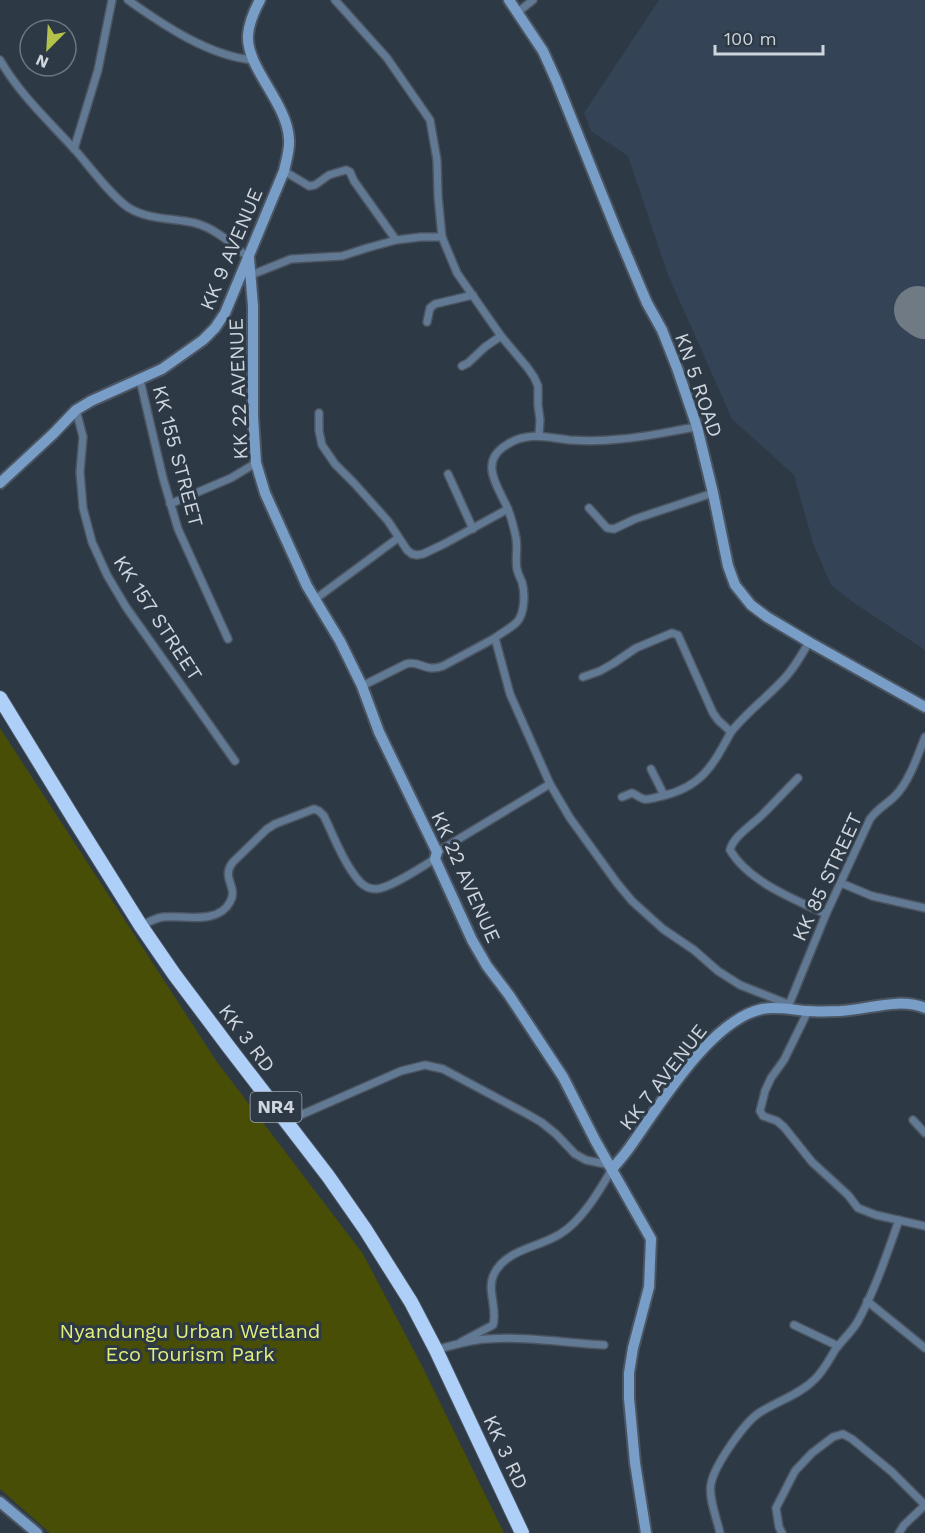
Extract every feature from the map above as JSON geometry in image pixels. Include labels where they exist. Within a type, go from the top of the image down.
[{"type":"highway","name":"KK 3 RD","points":[[0,698],[141,926],[174,974],[328,1176],[411,1302],[522,1533]]},
{"type":"street","points":[[74,149],[98,70],[112,0]]},
{"type":"street","points":[[128,0],[177,32],[204,45],[230,56],[253,60]]},
{"type":"street","name":"KK 9 AVENUE","points":[[0,483],[76,410],[162,369],[203,340],[225,314],[284,171],[289,149],[288,130],[283,115],[253,60],[248,42],[251,19],[260,0]]},
{"type":"street","points":[[335,0],[387,58],[430,120],[437,160],[442,237],[457,273],[501,336],[534,376],[538,386],[539,435]]},
{"type":"street","name":"KN 5 ROAD","points":[[509,0],[543,51],[621,243],[674,358],[697,427],[728,566],[735,585],[751,605],[767,617],[925,707]]},
{"type":"street","points":[[518,12],[533,0]]},
{"type":"street","points":[[0,60],[24,96],[118,199],[128,207],[153,217],[195,223],[207,228],[249,258]]},
{"type":"street","points":[[284,171],[309,186],[315,185],[329,175],[346,170],[350,172],[396,240]]},
{"type":"street","points":[[251,275],[291,259],[342,256],[396,240],[442,237]]},
{"type":"street","name":"KK 22 AVENUE","points":[[249,258],[253,306],[253,416],[256,463],[269,501],[314,600],[340,641],[362,686],[472,940],[487,966],[509,994],[563,1077],[651,1239],[649,1287],[628,1373],[634,1454],[646,1533]]},
{"type":"street","points":[[427,322],[430,308],[435,304],[473,295]]},
{"type":"street","points":[[462,366],[501,336]]},
{"type":"street","name":"KK 155 STREET","points":[[140,380],[178,529],[228,639]]},
{"type":"street","name":"KK 157 STREET","points":[[76,410],[84,442],[80,472],[83,508],[92,542],[107,575],[126,607],[235,761]]},
{"type":"street","points":[[319,413],[322,445],[335,464],[388,521],[398,538],[412,554],[417,555],[444,544],[508,508]]},
{"type":"street","points":[[362,686],[406,664],[412,663],[435,669],[443,666],[495,638],[517,622],[524,593],[517,572],[517,539],[508,508],[494,482],[492,472],[492,461],[506,444],[521,437],[539,435],[568,440],[622,439],[697,427]]},
{"type":"street","points":[[170,504],[231,478],[256,463]]},
{"type":"street","points":[[448,474],[473,529]]},
{"type":"street","points":[[589,508],[607,528],[614,529],[635,519],[713,493]]},
{"type":"street","points":[[314,600],[398,538]]},
{"type":"street","points":[[583,677],[607,667],[636,648],[667,634],[678,635],[713,713],[731,732]]},
{"type":"street","points":[[495,638],[510,694],[550,784],[570,818],[616,883],[663,929],[725,975],[788,1006]]},
{"type":"street","points":[[622,797],[632,793],[647,799],[685,789],[696,782],[705,774],[731,732],[783,680],[797,663],[809,642]]},
{"type":"street","name":"KK 85 STREET","points":[[788,1006],[826,914],[870,819],[900,789],[917,758],[925,737]]},
{"type":"street","points":[[651,769],[664,795]]},
{"type":"street","points":[[798,778],[765,813],[735,839],[730,850],[734,857],[753,874],[774,889],[826,914]]},
{"type":"street","points":[[141,926],[160,917],[203,918],[225,909],[231,902],[233,894],[228,868],[233,862],[267,829],[314,809],[324,816],[348,864],[360,882],[376,889],[388,885],[550,784]]},
{"type":"street","points":[[841,883],[872,896],[925,908]]},
{"type":"street","name":"KK 7 AVENUE","points":[[611,1167],[631,1146],[655,1110],[711,1040],[744,1016],[763,1009],[788,1006],[808,1011],[862,1009],[906,1003],[925,1008]]},
{"type":"street","points":[[808,1011],[784,1060],[765,1091],[761,1114],[784,1127],[812,1162],[848,1195],[858,1208],[876,1215],[925,1226]]},
{"type":"street","points":[[287,1121],[401,1071],[425,1065],[443,1069],[534,1118],[556,1134],[575,1154],[586,1160],[611,1167],[599,1192],[562,1234],[507,1257],[495,1271],[490,1287],[493,1325],[461,1342],[436,1350]]},
{"type":"street","points":[[913,1120],[925,1132]]},
{"type":"street","points":[[720,1533],[710,1496],[711,1484],[718,1465],[747,1424],[759,1413],[801,1390],[814,1380],[838,1346],[853,1330],[885,1262],[899,1220]]},
{"type":"street","points":[[867,1301],[925,1348]]},
{"type":"street","points":[[794,1325],[838,1346]]},
{"type":"street","points":[[461,1342],[498,1339],[604,1345]]},
{"type":"street","points":[[782,1533],[776,1508],[795,1471],[833,1437],[843,1434],[892,1472],[925,1505],[898,1533]]},
{"type":"street","points":[[0,1502],[37,1533]]},
{"type":"shaded area","points":[[659,0],[925,0],[925,650],[831,585],[813,543],[794,475],[732,419],[668,275],[628,156],[591,131],[584,113]]},
{"type":"green space","name":"Nyandungu Urban Wetland Eco Tourism Park","points":[[0,728],[217,1062],[363,1254],[421,1364],[504,1533],[50,1533],[0,1489]]},
{"type":"runway","points":[[918,310],[925,315]]}]
